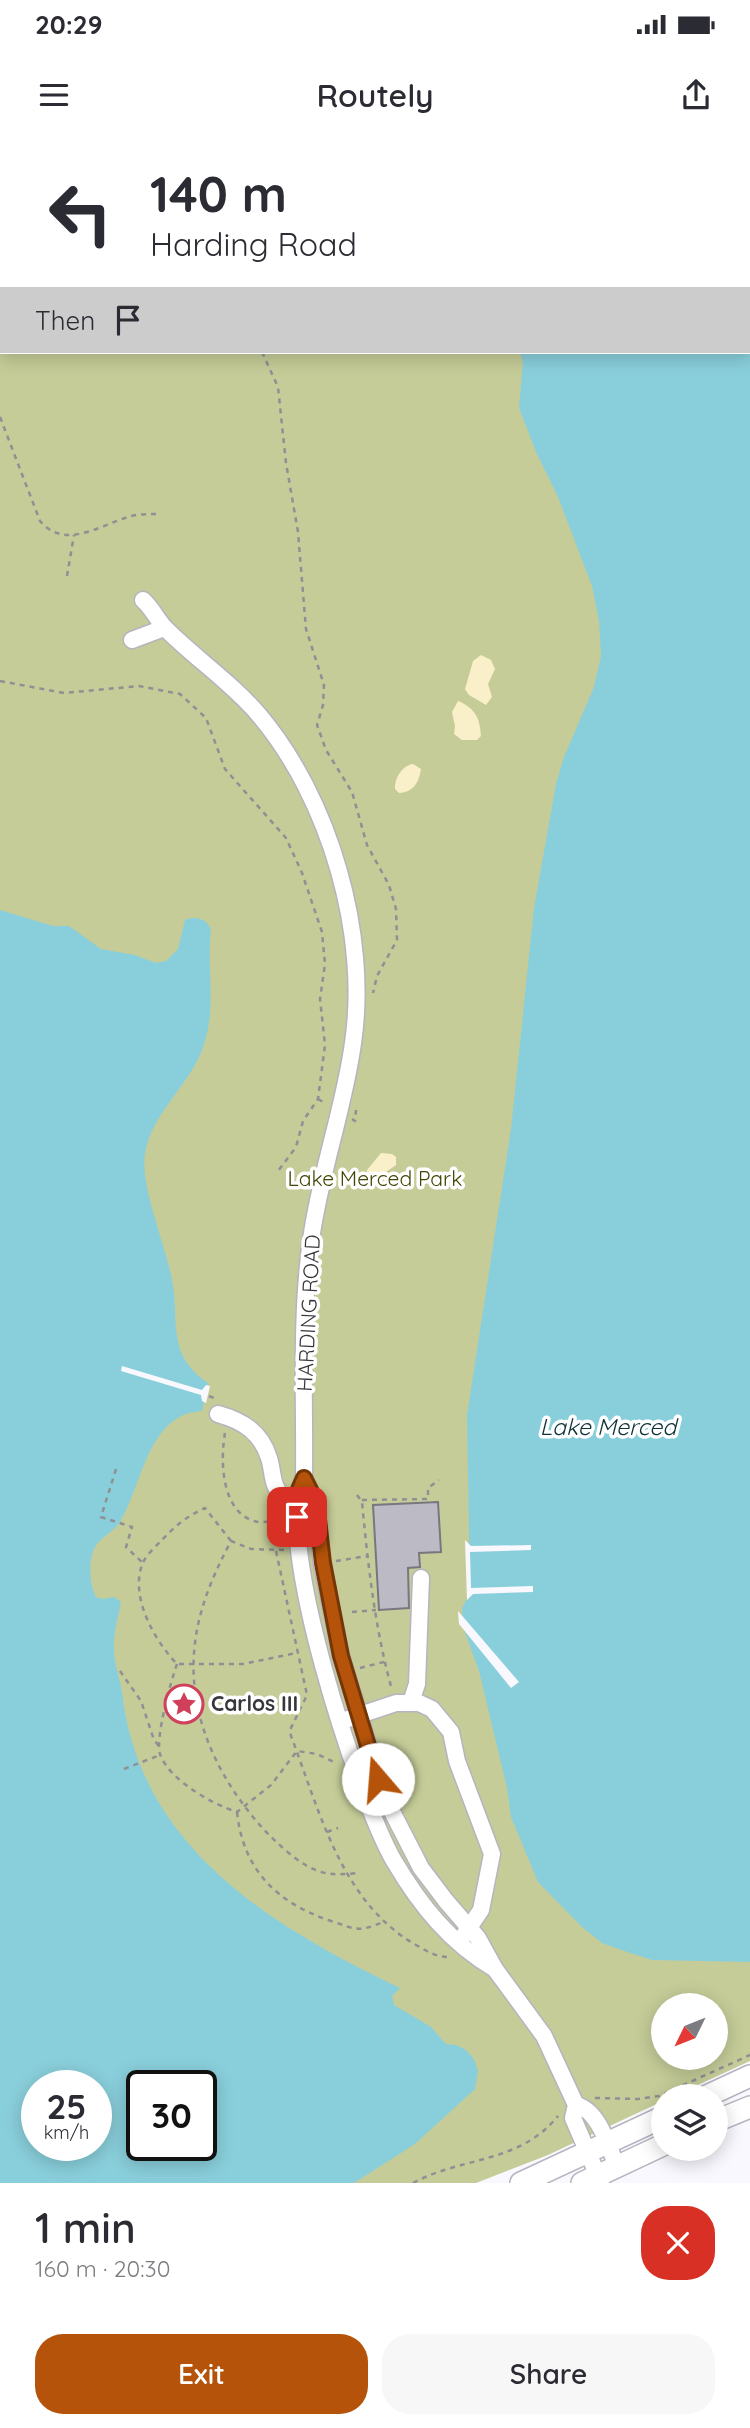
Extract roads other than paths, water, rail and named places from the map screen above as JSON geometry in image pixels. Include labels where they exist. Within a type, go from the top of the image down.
[{"type":"main road","points":[[728,2086],[750,2076]]},
{"type":"main road","points":[[728,2117],[750,2109]]},
{"type":"main road","points":[[520,2183],[651,2122]]},
{"type":"main road","points":[[594,2181],[651,2151]]},
{"type":"street","name":"HARDING ROAD","points":[[143,600],[164,628],[241,696],[274,733],[288,754],[323,828],[340,877],[351,925],[358,996],[353,1044],[316,1214],[307,1276],[304,1478],[297,1494],[297,1517],[312,1615],[339,1721],[374,1822],[393,1860],[430,1914],[462,1947],[495,1969]]},
{"type":"street","points":[[132,640],[164,628]]},
{"type":"street","points":[[223,1415],[241,1420],[259,1436],[269,1457],[275,1485],[284,1503],[297,1517]]},
{"type":"street","name":"HARDING ROAD","points":[[304,1478],[316,1502],[323,1563],[358,1716],[381,1787],[401,1832],[433,1886],[470,1929],[495,1969],[544,2036],[588,2110],[617,2167]]},
{"type":"street","points":[[404,1703],[417,1684],[421,1578]]},
{"type":"street","points":[[339,1721],[404,1703],[432,1709],[451,1732],[457,1761],[492,1854],[481,1910],[462,1947]]},
{"type":"street","name":"HARDING ROAD","points":[[583,2102],[573,2118],[594,2181]]},
{"type":"water","name":"Lake Merced","points":[[521,354],[750,354],[750,1962],[652,1960],[602,1943],[581,1926],[538,1882],[511,1817],[507,1788],[479,1671],[463,1627],[462,1608],[470,1593],[467,1415],[511,1129],[534,908],[556,784],[564,757],[594,687],[601,656],[599,621],[592,586],[558,497],[519,408],[523,361]]},
{"type":"water","points":[[0,910],[53,926],[69,926],[101,949],[135,955],[156,963],[166,961],[178,949],[185,920],[203,920],[211,929],[211,1005],[207,1035],[196,1063],[155,1125],[145,1153],[144,1168],[150,1202],[171,1277],[179,1345],[189,1366],[208,1383],[202,1411],[184,1415],[169,1424],[158,1438],[120,1522],[96,1546],[90,1569],[96,1597],[114,1597],[121,1602],[114,1655],[134,1747],[154,1795],[183,1837],[219,1875],[260,1908],[352,1964],[400,1988],[392,1996],[394,2005],[431,2027],[446,2044],[466,2050],[474,2059],[478,2071],[475,2089],[415,2144],[354,2183],[0,2183]]},
{"type":"place","name":"Carlos III","points":[[184,1704]]},
{"type":"park label","name":"Lake Merced Park","points":[[375,1179]]}]
